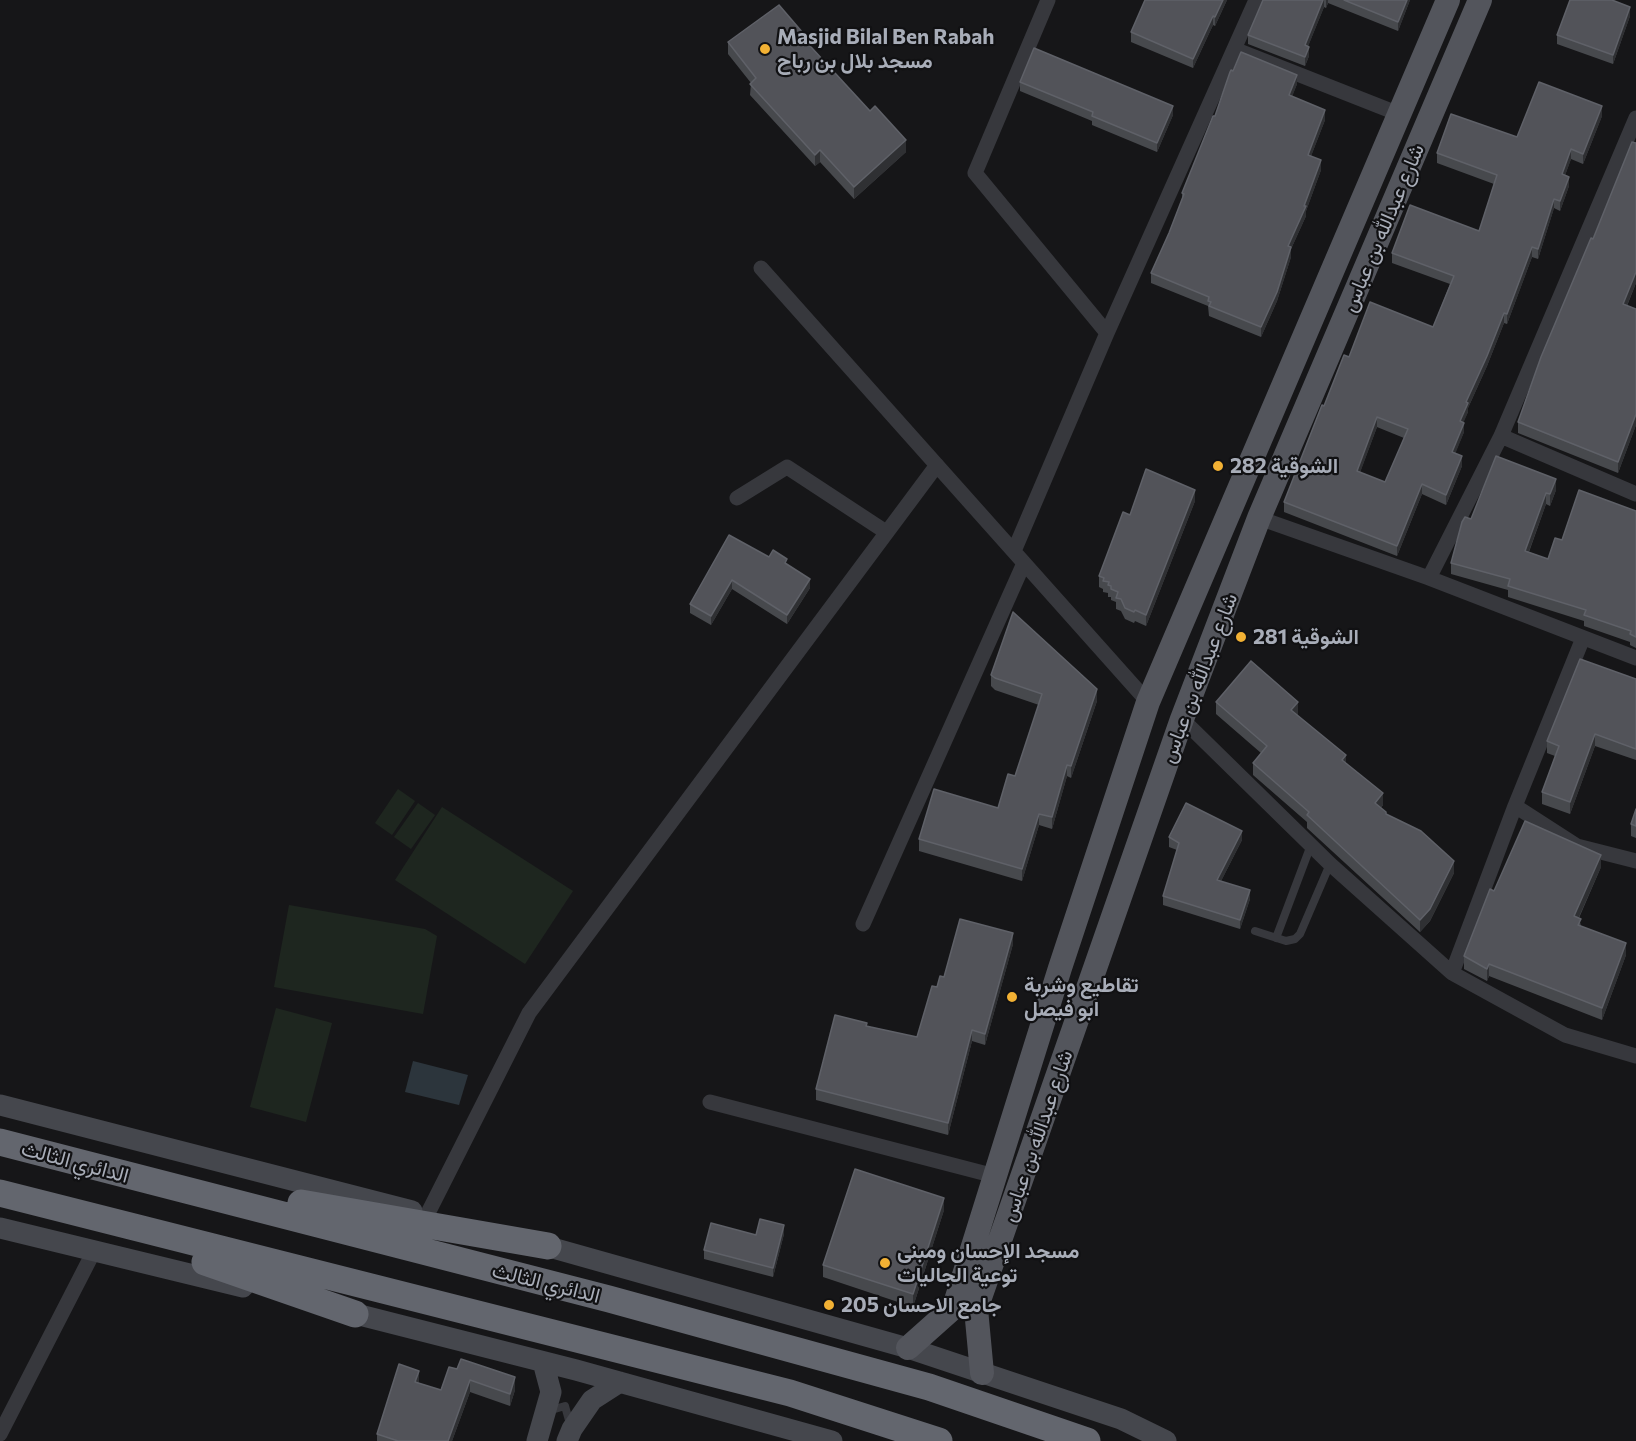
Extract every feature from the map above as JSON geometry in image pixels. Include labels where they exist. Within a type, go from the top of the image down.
[{"type":"highway","name":"الدائري الثالث","points":[[0,1142],[609,1299],[929,1387],[1087,1441]]},
{"type":"highway","points":[[105,1169],[548,1246]]},
{"type":"highway","points":[[0,1193],[790,1393],[939,1441]]},
{"type":"highway","points":[[28,1201],[355,1314]]},
{"type":"main road","name":"شارع عبدالله بن عباس","points":[[908,1348],[954,1307],[1060,968],[1148,702],[1448,0]]},
{"type":"main road","name":"شارع عبدالله بن عباس","points":[[982,1373],[976,1309],[1182,719],[1259,518],[1480,0]]},
{"type":"main road","points":[[0,1105],[548,1246],[908,1348],[1121,1419],[1166,1441]]},
{"type":"main road","points":[[0,1228],[543,1362],[832,1441]]},
{"type":"main road","points":[[537,1441],[551,1392],[543,1362]]},
{"type":"main road","points":[[569,1435],[592,1400],[620,1382]]},
{"type":"street","points":[[1048,0],[975,173],[1107,333]]},
{"type":"street","points":[[1014,551],[1107,333],[1256,0]]},
{"type":"street","points":[[1234,49],[1399,114]]},
{"type":"street","points":[[1429,578],[1501,436],[1636,117]]},
{"type":"street","points":[[761,268],[1148,702]]},
{"type":"street","points":[[1501,436],[1636,494]]},
{"type":"street","points":[[428,1215],[529,1012],[937,465]]},
{"type":"street","points":[[737,498],[787,467],[886,532]]},
{"type":"street","points":[[1259,518],[1429,578],[1636,658]]},
{"type":"street","points":[[863,924],[1024,563]]},
{"type":"street","points":[[1452,973],[1515,806],[1583,638]]},
{"type":"street","points":[[1182,719],[1330,864],[1452,973],[1565,1035],[1636,1056]]},
{"type":"street","points":[[1515,806],[1577,846],[1636,861]]},
{"type":"street","points":[[710,1102],[995,1176]]},
{"type":"street","points":[[0,1434],[94,1251]]},
{"type":"lane","points":[[1276,938],[1311,845]]},
{"type":"lane","points":[[1255,931],[1286,941],[1295,939],[1300,934],[1330,864]]},
{"type":"lane","points":[[546,1412],[565,1406],[569,1435]]},
{"type":"shaded area","points":[[398,789],[415,801],[392,835],[375,823]]},
{"type":"shaded area","points":[[418,803],[435,815],[411,849],[394,837]]},
{"type":"shaded area","points":[[442,807],[573,891],[525,964],[395,880]]},
{"type":"shaded area","points":[[289,905],[425,929],[437,936],[423,1014],[274,987]]},
{"type":"shaded area","points":[[276,1008],[332,1023],[306,1122],[250,1107]]},
{"type":"shaded area","points":[[413,1061],[468,1075],[459,1105],[405,1092]]},
{"type":"building","points":[[1145,0],[1223,0],[1193,59],[1131,32]]},
{"type":"building","points":[[1263,0],[1323,0],[1305,45],[1309,47],[1305,57],[1248,35]]},
{"type":"building","points":[[1344,0],[1407,0],[1398,22]]},
{"type":"building","points":[[1570,0],[1612,0],[1630,7],[1613,55],[1557,35]]},
{"type":"building","points":[[779,5],[803,33],[800,35],[870,111],[875,106],[906,140],[854,187],[820,150],[815,155],[750,84],[756,78],[728,42]]},
{"type":"building","points":[[1034,48],[1173,106],[1157,143],[1092,116],[1093,112],[1020,82]]},
{"type":"building","points":[[1241,52],[1297,75],[1289,95],[1325,110],[1308,155],[1321,160],[1304,206],[1306,206],[1288,246],[1291,247],[1277,292],[1261,327],[1209,306],[1211,302],[1208,301],[1209,297],[1151,273],[1169,233],[1184,194],[1182,193],[1213,116],[1215,116],[1230,72],[1233,71]]},
{"type":"building","points":[[1539,82],[1602,106],[1583,154],[1571,149],[1562,174],[1569,177],[1560,201],[1554,199],[1538,249],[1532,247],[1507,314],[1504,313],[1466,402],[1468,403],[1460,421],[1464,423],[1452,452],[1462,456],[1446,495],[1422,484],[1397,546],[1284,502],[1322,405],[1324,406],[1344,355],[1349,357],[1370,302],[1433,327],[1454,276],[1392,253],[1410,205],[1479,231],[1497,175],[1437,153],[1451,114],[1517,137]],"holes":[[[1377,417],[1408,429],[1385,482],[1357,471]]]},
{"type":"building","points":[[1632,142],[1636,143],[1636,272],[1623,304],[1636,309],[1636,414],[1618,462],[1518,422],[1541,357],[1591,238],[1593,239]]},
{"type":"building","points":[[1496,456],[1556,479],[1550,494],[1546,493],[1525,551],[1548,559],[1555,538],[1562,540],[1579,490],[1636,511],[1636,637],[1630,634],[1631,631],[1584,615],[1586,610],[1508,586],[1510,579],[1451,563],[1462,522],[1465,517],[1471,519]]},
{"type":"building","points":[[1146,469],[1195,490],[1146,615],[1125,608],[1121,599],[1116,598],[1118,592],[1111,589],[1109,582],[1103,581],[1104,578],[1099,576],[1123,512],[1130,515]]},
{"type":"building","points":[[729,535],[769,557],[773,550],[787,559],[785,563],[810,579],[787,615],[732,580],[711,616],[690,604]]},
{"type":"building","points":[[1013,612],[1097,689],[1071,766],[1067,765],[1052,817],[1039,814],[1022,869],[919,839],[934,789],[998,808],[1008,774],[1015,776],[1042,694],[991,675]]},
{"type":"building","points":[[1580,659],[1636,679],[1636,749],[1595,734],[1570,802],[1542,792],[1559,746],[1547,741]]},
{"type":"building","points":[[1251,661],[1298,702],[1291,710],[1346,755],[1342,760],[1383,793],[1375,803],[1386,814],[1421,831],[1454,861],[1430,909],[1420,920],[1307,815],[1309,812],[1253,763],[1267,746],[1216,702]]},
{"type":"building","points":[[1186,803],[1242,831],[1217,880],[1250,890],[1240,920],[1163,896],[1179,843],[1169,837]]},
{"type":"building","points":[[1636,809],[1636,826],[1631,824]]},
{"type":"building","points":[[1525,821],[1601,855],[1574,916],[1581,919],[1578,925],[1626,943],[1602,1008],[1489,964],[1487,969],[1464,956],[1490,889],[1494,891]]},
{"type":"building","points":[[960,919],[1013,933],[985,1034],[972,1030],[948,1123],[816,1089],[835,1015],[867,1023],[866,1026],[917,1037],[932,986],[937,987],[940,976],[944,977]]},
{"type":"building","points":[[855,1169],[944,1198],[913,1294],[823,1265]]},
{"type":"building","points":[[760,1219],[784,1225],[773,1268],[704,1250],[711,1223],[756,1235]]},
{"type":"building","points":[[461,1359],[515,1377],[510,1394],[470,1380],[448,1441],[398,1441],[377,1434],[399,1364],[419,1371],[415,1382],[441,1390],[449,1367],[457,1369]]},
{"type":"place","name":"Masjid Bilal Ben Rabah مسجد بلال بن رباح","points":[[765,49]]},
{"type":"place","name":"الشوقية 282","points":[[1218,466]]},
{"type":"place","name":"الشوقية 281","points":[[1241,637]]},
{"type":"place","name":"تقاطيع وشربة ابو فيصل","points":[[1012,997]]},
{"type":"place","name":"مسجد الإحسان ومبنى توعية الجاليات","points":[[885,1263]]},
{"type":"place","name":"جامع الاحسان 205","points":[[829,1305]]}]
